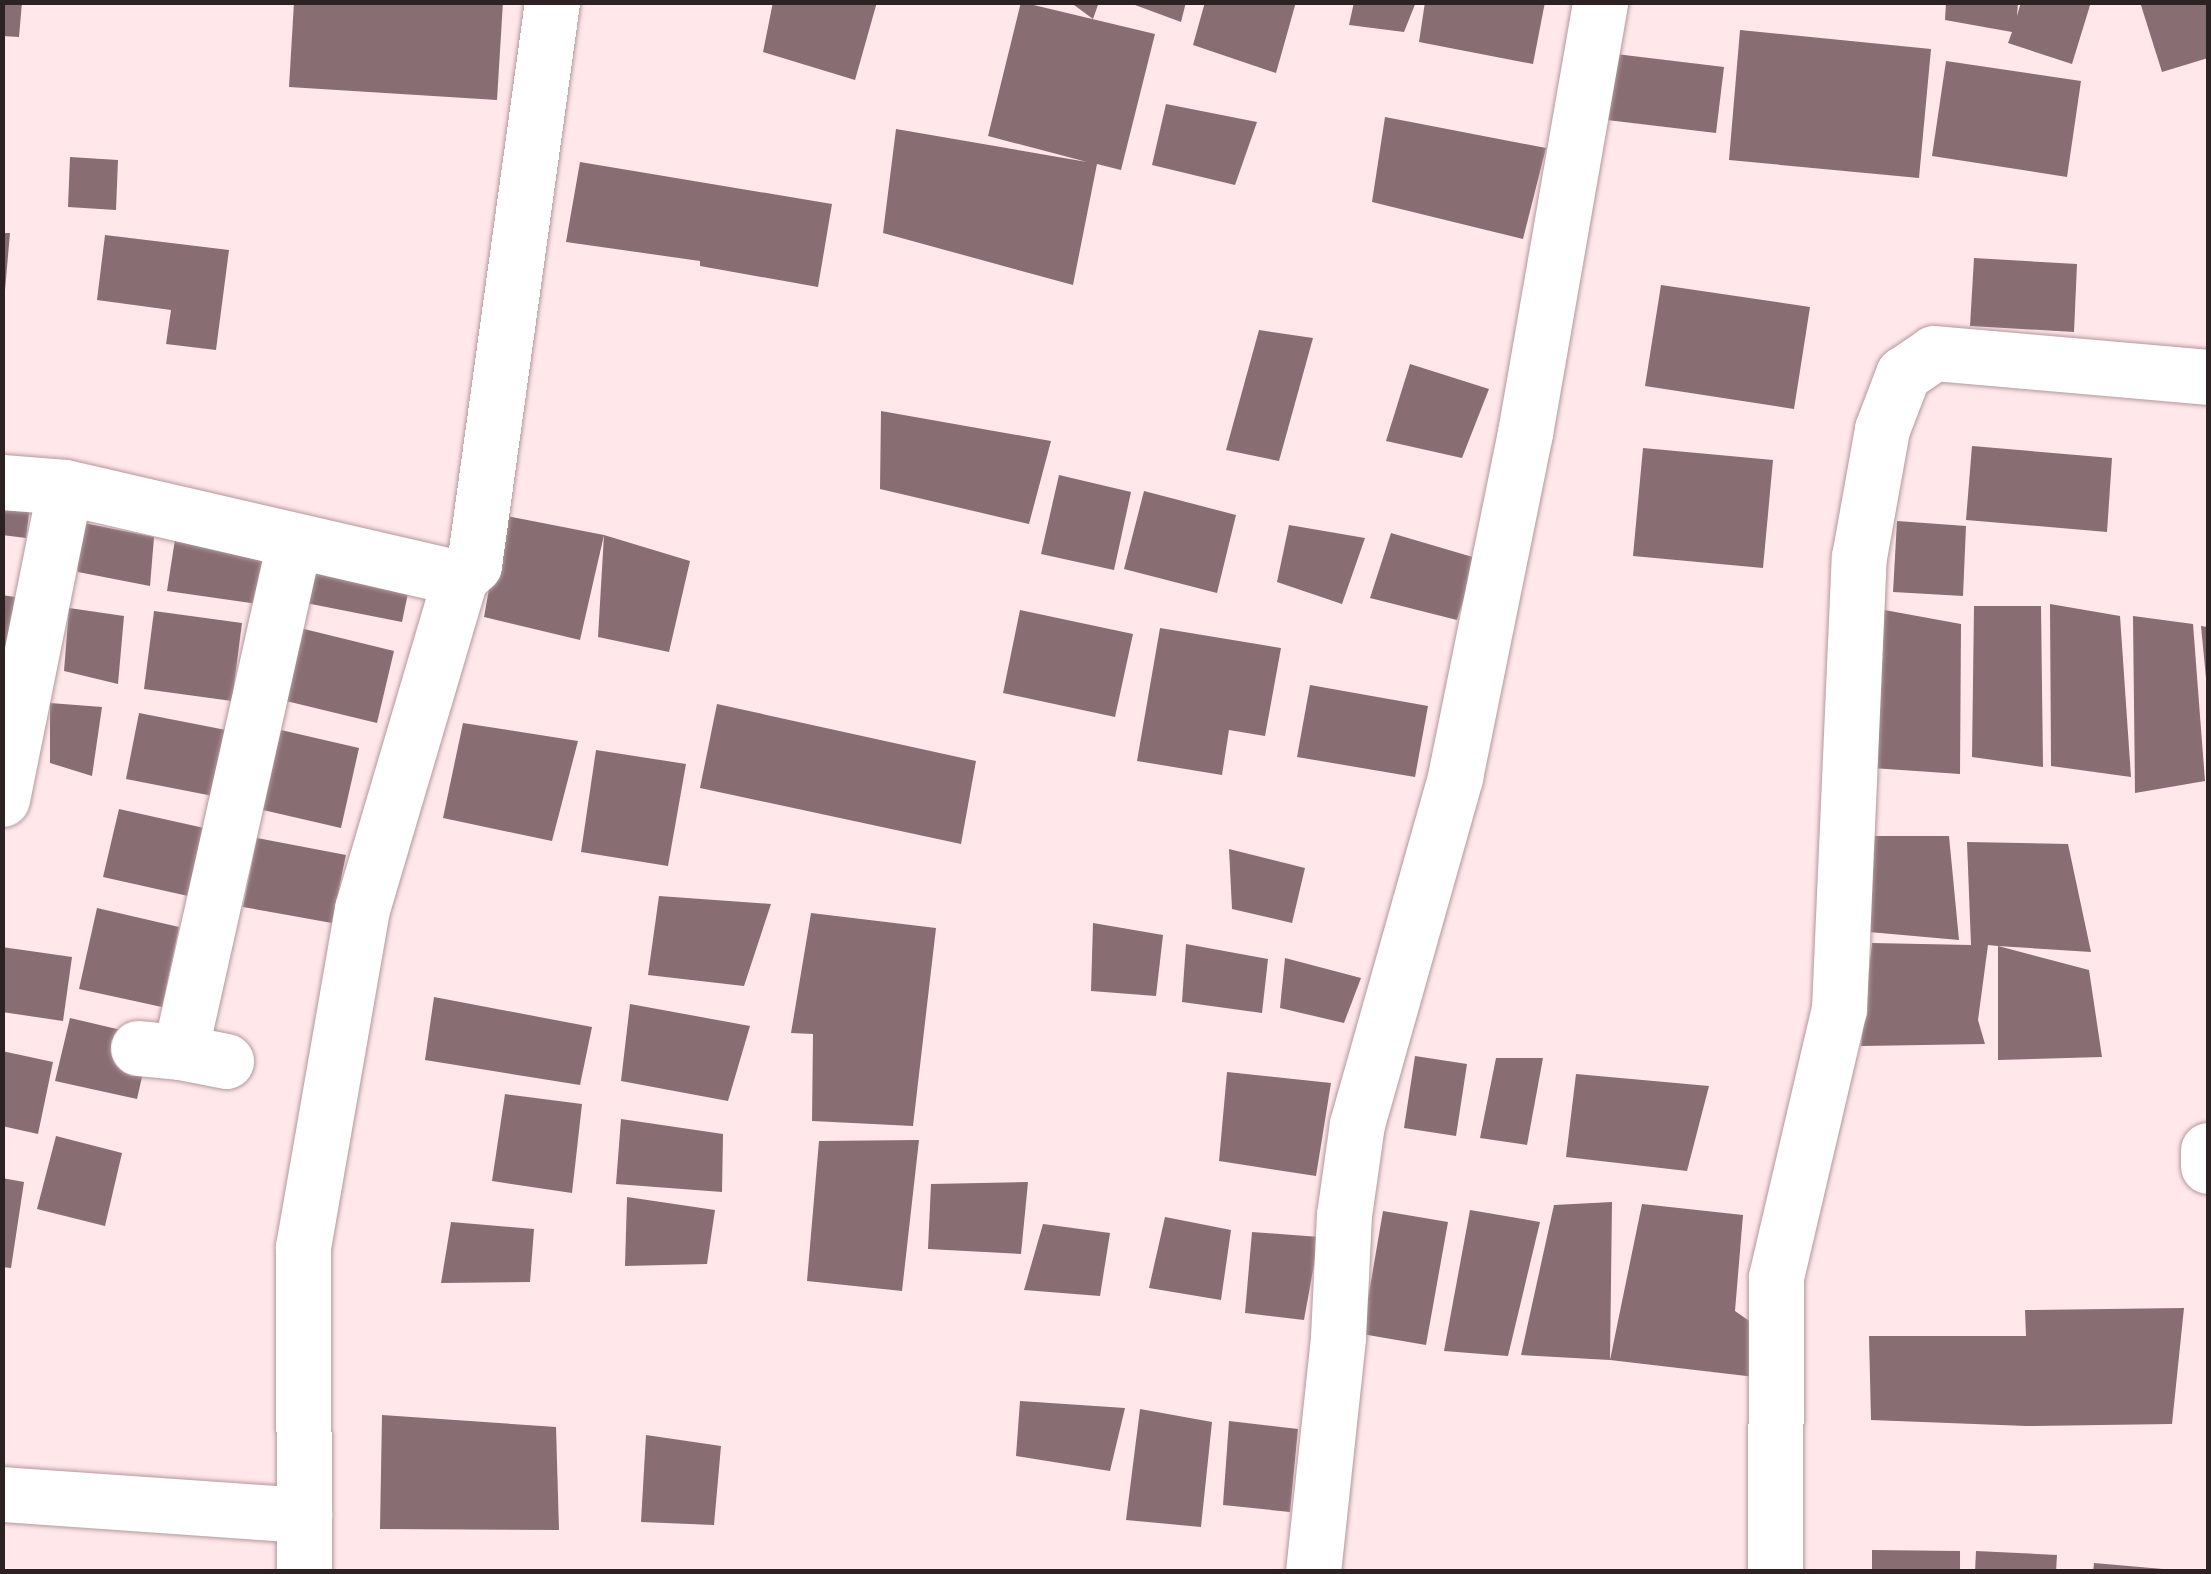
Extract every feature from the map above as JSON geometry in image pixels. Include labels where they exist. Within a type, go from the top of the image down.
[{"type":"street","points":[[306,1571],[303,1246],[362,910],[460,578],[474,565],[552,2]]},
{"type":"street","points":[[1313,1572],[1338,1337],[1344,1214],[1357,1124],[1454,777],[1525,432],[1600,2]]},
{"type":"street","points":[[1775,1572],[1776,1278],[1838,1008],[1859,557],[1882,429],[1903,374],[1934,353],[2208,377]]},
{"type":"street","points":[[2,482],[64,488],[294,544],[414,564],[460,578]]},
{"type":"street","points":[[2,799],[64,488]]},
{"type":"street","points":[[181,1054],[294,544]]},
{"type":"street","points":[[2208,1150],[2208,1166]]},
{"type":"street","points":[[2,1494],[304,1515]]},
{"type":"building","points":[[2,2],[22,2],[19,37],[2,36]]},
{"type":"building","points":[[294,2],[503,2],[497,100],[289,87]]},
{"type":"building","points":[[773,2],[877,2],[855,80],[763,52]]},
{"type":"building","points":[[1021,2],[1155,34],[1121,170],[1097,164],[1073,285],[883,233],[896,129],[1087,162],[988,136]]},
{"type":"building","points":[[1070,2],[1099,2],[1093,19]]},
{"type":"building","points":[[1127,2],[1186,2],[1181,22]]},
{"type":"building","points":[[1205,2],[1296,2],[1276,73],[1193,45]]},
{"type":"building","points":[[1354,2],[1416,2],[1404,32],[1349,25]]},
{"type":"building","points":[[1425,2],[1545,2],[1533,64],[1419,42]]},
{"type":"building","points":[[1946,2],[2018,2],[2017,16],[2021,2],[2091,2],[2072,64],[2008,43],[2012,32],[1945,20]]},
{"type":"building","points":[[2140,2],[2208,2],[2208,58],[2162,72]]},
{"type":"building","points":[[1740,30],[1931,49],[1919,178],[1729,160]]},
{"type":"building","points":[[1616,54],[1724,67],[1716,133],[1607,120]]},
{"type":"building","points":[[1946,61],[2081,81],[2067,177],[1932,156]]},
{"type":"building","points":[[1166,104],[1257,122],[1235,185],[1152,165]]},
{"type":"building","points":[[1385,117],[1546,148],[1523,239],[1372,202]]},
{"type":"building","points":[[70,157],[118,160],[116,210],[68,207]]},
{"type":"building","points":[[580,162],[832,204],[818,287],[700,266],[700,261],[566,242]]},
{"type":"building","points":[[2,233],[10,233],[5,290],[2,290]]},
{"type":"building","points":[[105,235],[229,250],[216,350],[166,344],[171,310],[97,300]]},
{"type":"building","points":[[1974,258],[2077,264],[2074,332],[1970,326]]},
{"type":"building","points":[[1661,285],[1810,307],[1794,409],[1645,386]]},
{"type":"building","points":[[1259,330],[1313,338],[1279,461],[1226,450]]},
{"type":"building","points":[[1410,364],[1489,389],[1462,458],[1386,441]]},
{"type":"building","points":[[881,411],[1051,441],[1029,524],[880,489]]},
{"type":"building","points":[[1972,446],[2112,458],[2107,532],[1966,520]]},
{"type":"building","points":[[1643,448],[1773,460],[1763,568],[1633,556]]},
{"type":"building","points":[[1059,475],[1131,492],[1114,570],[1041,554]]},
{"type":"building","points":[[1144,491],[1236,515],[1217,593],[1124,569]]},
{"type":"building","points":[[2,502],[30,506],[26,538],[2,535]]},
{"type":"building","points":[[502,515],[604,535],[580,640],[484,617]]},
{"type":"building","points":[[69,520],[154,537],[150,586],[78,572]]},
{"type":"building","points":[[1897,521],[1966,526],[1963,596],[1893,592]]},
{"type":"building","points":[[1289,525],[1365,538],[1342,604],[1277,582]]},
{"type":"building","points":[[176,533],[273,547],[265,605],[167,591]]},
{"type":"building","points":[[1391,533],[1476,558],[1457,620],[1370,598]]},
{"type":"building","points":[[604,535],[690,561],[669,652],[598,637]]},
{"type":"building","points":[[318,544],[414,564],[402,622],[306,603]]},
{"type":"building","points":[[2,595],[15,597],[5,674],[2,674]]},
{"type":"building","points":[[2050,604],[2120,616],[2131,777],[2051,766]]},
{"type":"building","points":[[1974,606],[2041,606],[2043,767],[1972,757]]},
{"type":"building","points":[[69,608],[124,616],[118,684],[64,671]]},
{"type":"building","points":[[1879,609],[1961,624],[1960,774],[1872,768]]},
{"type":"building","points":[[1020,610],[1133,634],[1115,717],[1003,693]]},
{"type":"building","points":[[154,611],[242,623],[232,701],[144,689]]},
{"type":"building","points":[[2133,616],[2193,624],[2205,781],[2135,793]]},
{"type":"building","points":[[2201,626],[2208,627],[2206,678]]},
{"type":"building","points":[[300,628],[394,651],[377,723],[282,700]]},
{"type":"building","points":[[1160,628],[1281,648],[1265,736],[1229,730],[1222,775],[1137,761]]},
{"type":"building","points":[[1310,685],[1428,706],[1415,777],[1297,757]]},
{"type":"building","points":[[50,703],[102,707],[92,776],[50,763]]},
{"type":"building","points":[[717,704],[976,761],[961,844],[700,788]]},
{"type":"building","points":[[139,713],[226,730],[213,796],[126,779]]},
{"type":"building","points":[[463,723],[578,741],[552,841],[443,818]]},
{"type":"building","points":[[281,730],[359,748],[341,828],[263,810]]},
{"type":"building","points":[[596,750],[686,764],[668,866],[581,852]]},
{"type":"building","points":[[119,809],[204,828],[188,896],[103,877]]},
{"type":"building","points":[[1846,836],[1949,836],[1959,940],[1869,932]]},
{"type":"building","points":[[257,838],[346,855],[332,923],[243,907]]},
{"type":"building","points":[[1967,842],[2068,844],[2091,952],[1988,945],[1978,1020],[1985,1044],[1861,1046],[1872,943],[1971,945]]},
{"type":"building","points":[[1229,849],[1305,868],[1292,923],[1232,909]]},
{"type":"building","points":[[659,896],[771,904],[744,986],[648,975]]},
{"type":"building","points":[[97,908],[179,927],[162,1007],[79,989]]},
{"type":"building","points":[[811,913],[936,928],[913,1126],[812,1121],[813,1034],[791,1033]]},
{"type":"building","points":[[1093,923],[1163,935],[1156,996],[1091,991]]},
{"type":"building","points":[[1186,944],[1268,959],[1262,1013],[1182,1002]]},
{"type":"building","points":[[1998,946],[2089,970],[2102,1057],[1998,1060]]},
{"type":"building","points":[[2,947],[72,957],[63,1021],[2,1012]]},
{"type":"building","points":[[1285,958],[1361,978],[1344,1023],[1280,1008]]},
{"type":"building","points":[[434,997],[592,1027],[580,1085],[425,1060]]},
{"type":"building","points":[[630,1004],[750,1026],[728,1101],[621,1081]]},
{"type":"building","points":[[70,1018],[151,1037],[137,1099],[55,1081]]},
{"type":"building","points":[[2,1051],[53,1062],[38,1134],[2,1126]]},
{"type":"building","points":[[1415,1056],[1467,1064],[1456,1136],[1404,1128]]},
{"type":"building","points":[[1496,1058],[1543,1058],[1527,1145],[1480,1138]]},
{"type":"building","points":[[1227,1072],[1331,1083],[1316,1176],[1219,1161]]},
{"type":"building","points":[[1576,1074],[1709,1086],[1687,1171],[1566,1157]]},
{"type":"building","points":[[505,1094],[582,1104],[572,1193],[492,1181]]},
{"type":"building","points":[[621,1119],[723,1134],[722,1192],[616,1184]]},
{"type":"building","points":[[56,1136],[122,1153],[105,1226],[37,1209]]},
{"type":"building","points":[[919,1140],[902,1291],[807,1281],[819,1141]]},
{"type":"building","points":[[2,1178],[24,1182],[11,1268],[2,1267]]},
{"type":"building","points":[[1028,1182],[1021,1254],[928,1249],[931,1184]]},
{"type":"building","points":[[627,1197],[715,1210],[707,1264],[625,1266]]},
{"type":"building","points":[[1612,1202],[1610,1360],[1521,1355],[1554,1205]]},
{"type":"building","points":[[1642,1204],[1743,1215],[1735,1311],[1755,1325],[1755,1377],[1610,1360]]},
{"type":"building","points":[[1470,1210],[1540,1222],[1508,1356],[1444,1351]]},
{"type":"building","points":[[1383,1211],[1448,1222],[1426,1345],[1362,1334]]},
{"type":"building","points":[[1165,1217],[1231,1230],[1221,1300],[1149,1288]]},
{"type":"building","points":[[451,1222],[534,1229],[530,1282],[441,1283]]},
{"type":"building","points":[[1043,1224],[1110,1233],[1100,1296],[1024,1290]]},
{"type":"building","points":[[1252,1232],[1319,1237],[1304,1320],[1245,1313]]},
{"type":"building","points":[[2184,1308],[2172,1424],[2026,1426],[1871,1420],[1869,1336],[2026,1336],[2025,1310]]},
{"type":"building","points":[[1020,1401],[1125,1408],[1110,1471],[1016,1456]]},
{"type":"building","points":[[1140,1409],[1212,1422],[1201,1527],[1126,1520]]},
{"type":"building","points":[[382,1415],[556,1427],[559,1530],[380,1529]]},
{"type":"building","points":[[1229,1421],[1298,1429],[1290,1512],[1223,1505]]},
{"type":"building","points":[[646,1435],[721,1446],[714,1525],[641,1522]]},
{"type":"building","points":[[1872,1550],[1960,1551],[1960,1572],[1872,1572]]},
{"type":"building","points":[[1976,1551],[2057,1555],[2056,1572],[1975,1572]]},
{"type":"building","points":[[2094,1563],[2163,1569],[2163,1572],[2093,1572]]}]
